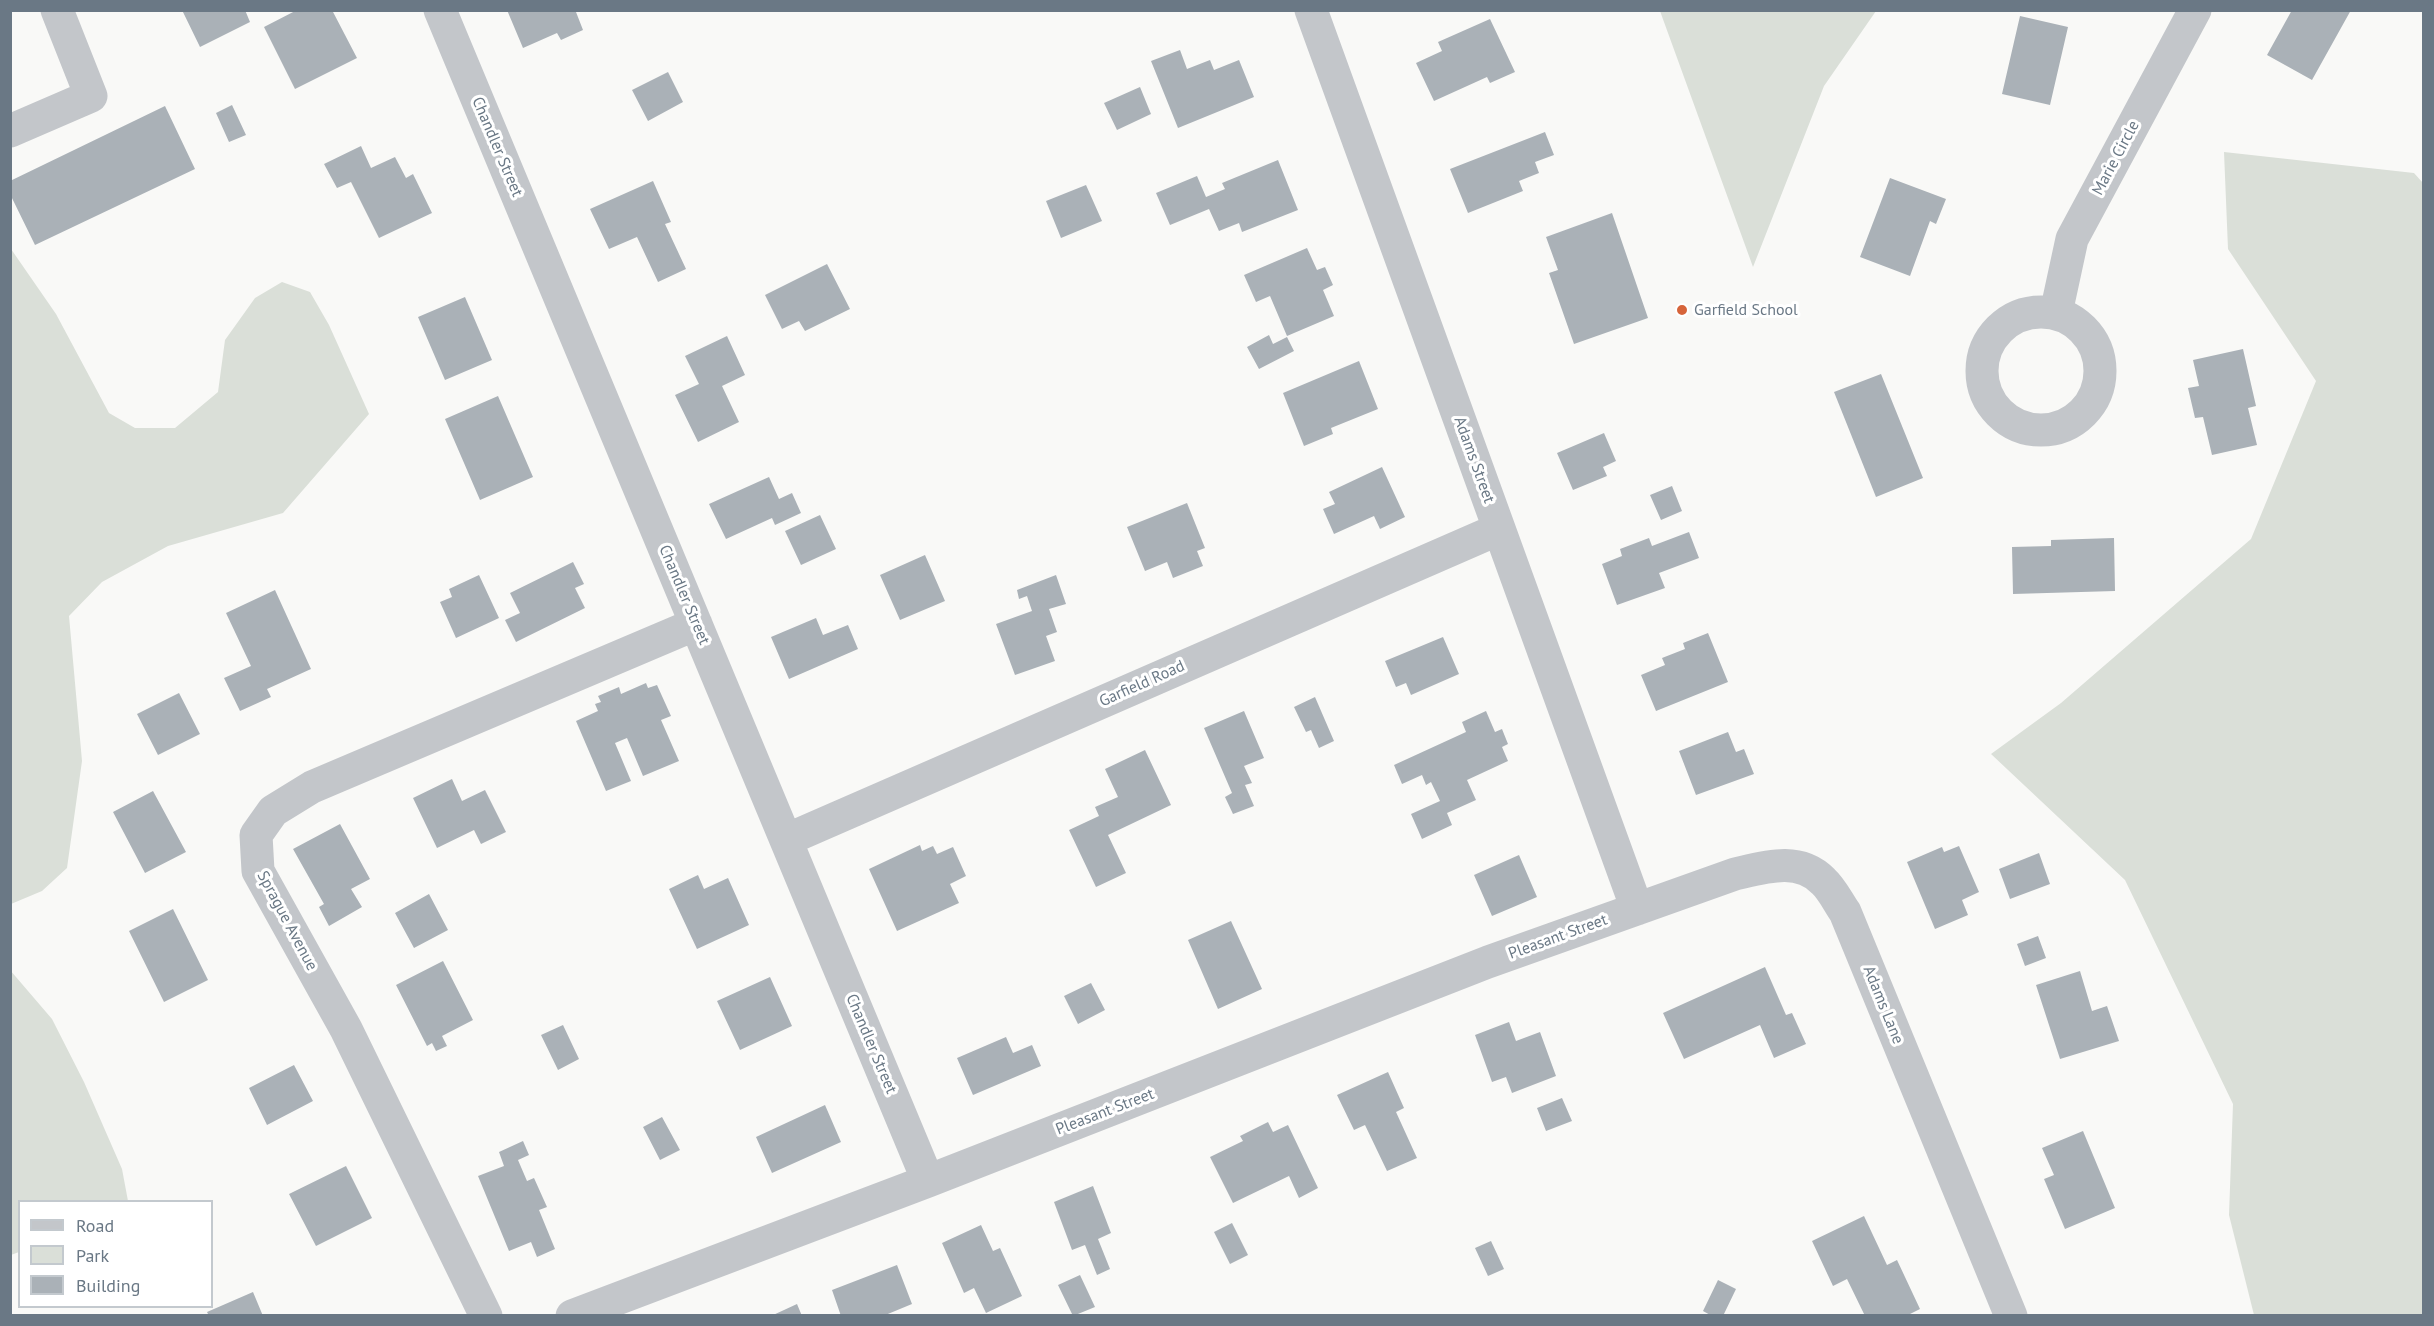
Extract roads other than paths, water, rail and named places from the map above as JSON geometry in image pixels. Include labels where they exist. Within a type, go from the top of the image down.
[{"type":"street","points":[[10,132],[91,96],[57,10]]},
{"type":"street","name":"Chandler Street","points":[[440,10],[928,1180]]},
{"type":"street","name":"Adams Street","points":[[1311,10],[1637,909]]},
{"type":"street","name":"Marie Circle","points":[[2056,313],[2072,239],[2195,10]]},
{"type":"street","name":"Garfield Road","points":[[786,840],[1499,529]]},
{"type":"street","name":"Sprague Avenue","points":[[486,1316],[346,1029],[258,871],[256,835],[273,811],[312,787],[696,624]]},
{"type":"street","name":"Adams Lane","points":[[1637,909],[1735,874],[1770,866],[1803,866],[1824,881],[1845,912],[2012,1316]]},
{"type":"street","name":"Pleasant Street","points":[[572,1316],[1488,962],[1637,909]]},
{"type":"place","name":"Garfield School","points":[[1682,310]]}]
